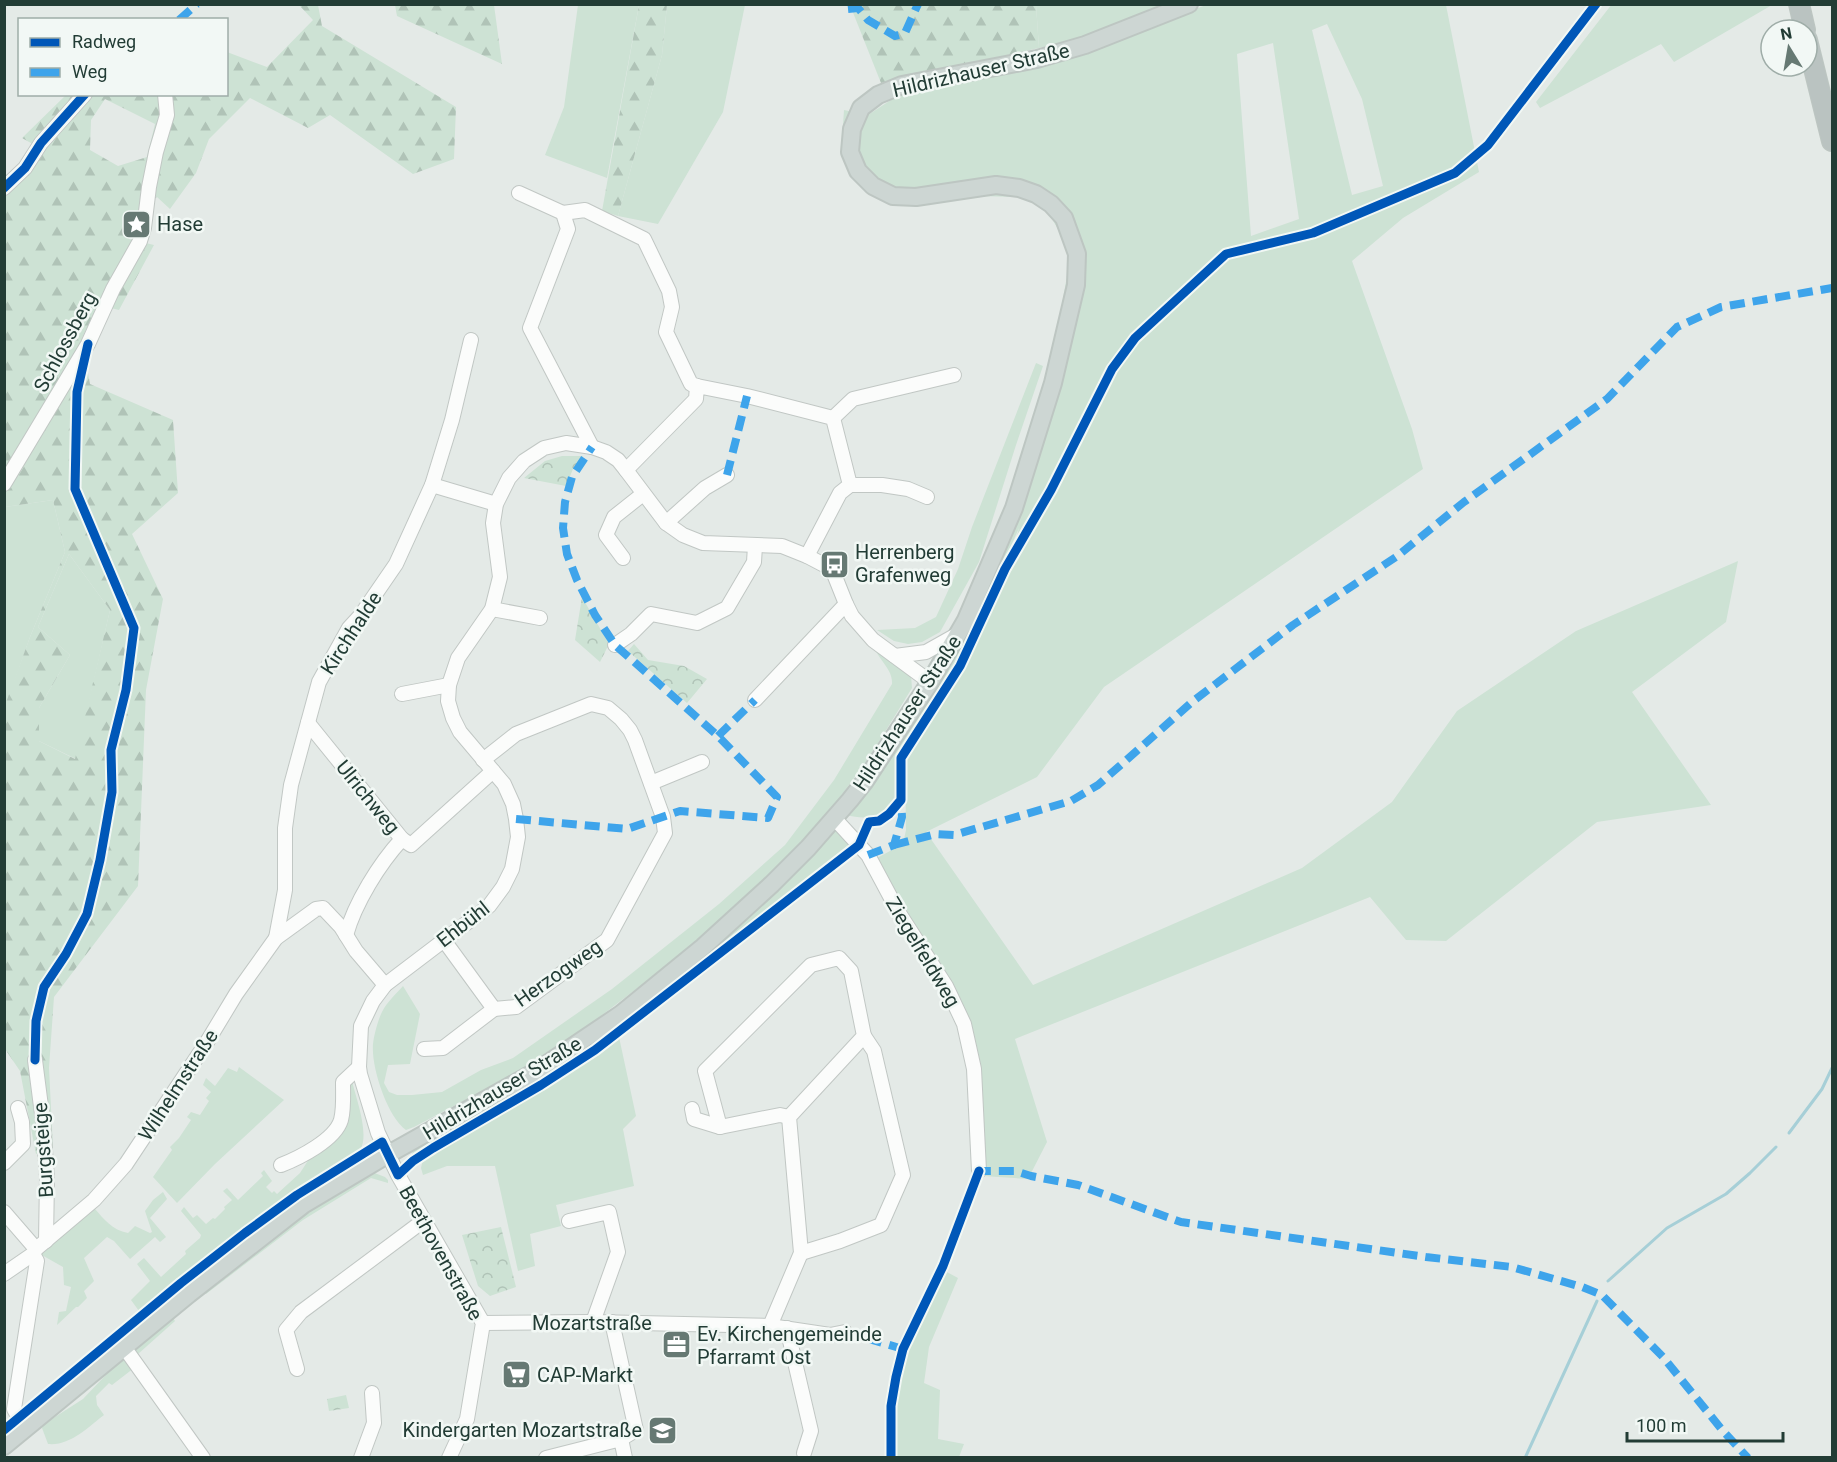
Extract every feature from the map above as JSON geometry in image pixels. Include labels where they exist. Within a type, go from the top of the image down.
[{"type":"highway","points":[[1817,78],[1833,141]]},
{"type":"main road","name":"Hildrizhauser Straße","points":[[4,1446],[198,1287],[303,1205],[535,1072],[621,1014],[703,947],[755,900],[801,856],[835,819],[865,781],[930,682],[966,620],[1014,508],[1053,383],[1076,285],[1077,254],[1065,218],[1051,204],[1036,194],[1018,188],[996,185],[916,197],[893,196],[873,186],[858,171],[850,152],[852,129],[861,108],[878,95],[902,85],[1038,59],[1085,45],[1189,4]]},
{"type":"street","points":[[4,188],[25,168],[41,143],[83,96]]},
{"type":"street","name":"Schlossberg","points":[[4,484],[88,344],[113,289],[140,241],[156,152],[167,115],[165,96]]},
{"type":"street","points":[[519,193],[563,213],[585,210],[644,239],[669,291],[672,307],[666,332],[691,384],[833,418]]},
{"type":"street","points":[[563,213],[568,229],[530,327],[592,447]]},
{"type":"street","name":"Kirchhalde","points":[[276,938],[285,890],[285,828],[291,785],[319,682],[349,628],[361,615],[396,564],[432,484],[452,420],[471,340]]},
{"type":"street","points":[[833,418],[853,399],[954,375]]},
{"type":"street","points":[[626,470],[696,399],[697,386]]},
{"type":"street","points":[[833,418],[850,485]]},
{"type":"street","name":"Ehbühl","points":[[387,1155],[378,1133],[359,1067],[361,1026],[373,1001],[385,985],[489,906],[503,887],[512,869],[518,837],[513,804],[504,784],[459,732],[448,701],[449,685],[458,658],[492,609],[500,578],[493,523],[496,504],[509,478],[524,461],[544,448],[566,443],[592,447],[612,456],[626,470],[666,523],[683,535],[703,543],[782,546],[828,567],[834,574],[852,616],[873,640],[930,682]]},
{"type":"street","points":[[666,523],[705,488],[727,475]]},
{"type":"street","points":[[432,484],[496,504]]},
{"type":"street","points":[[807,556],[840,493],[850,485],[908,489],[927,497]]},
{"type":"street","points":[[623,558],[606,535],[614,517],[644,494]]},
{"type":"street","points":[[615,645],[631,634],[651,614],[697,623],[712,609],[727,608],[754,562],[755,546]]},
{"type":"street","points":[[755,699],[846,604]]},
{"type":"street","points":[[492,609],[540,618]]},
{"type":"street","points":[[895,656],[926,652],[958,634]]},
{"type":"street","points":[[402,694],[449,685]]},
{"type":"street","name":"Herzogweg","points":[[402,839],[411,845],[516,734],[591,704],[608,708],[630,730],[663,816],[665,833],[607,940],[516,1007],[494,1009],[443,939]]},
{"type":"street","name":"Ulrichweg","points":[[308,723],[402,839],[378,869],[344,931]]},
{"type":"street","points":[[651,783],[702,762]]},
{"type":"street","name":"Ziegelfeldweg","points":[[835,819],[868,855],[899,913],[946,986],[964,1024],[974,1070],[979,1171]]},
{"type":"street","name":"Wilhelmstraße","points":[[4,1274],[94,1200],[126,1164],[236,994],[276,938],[316,909],[323,908],[344,931]]},
{"type":"street","points":[[344,931],[356,951],[385,985]]},
{"type":"street","points":[[720,1127],[705,1071],[811,964],[839,958],[851,971],[864,1036],[874,1052],[903,1175],[881,1226],[801,1253]]},
{"type":"street","points":[[424,1049],[443,1048],[494,1009]]},
{"type":"street","points":[[770,1326],[801,1253],[789,1117],[864,1036]]},
{"type":"street","name":"Burgsteige","points":[[26,1428],[14,1409],[37,1262],[47,1178],[35,1060]]},
{"type":"street","points":[[281,1165],[312,1151],[330,1135],[341,1121],[343,1082],[359,1067]]},
{"type":"street","points":[[4,1163],[23,1144],[22,1122],[18,1108]]},
{"type":"street","points":[[692,1109],[694,1119],[720,1127],[780,1115],[789,1117]]},
{"type":"street","name":"Beethovenstraße","points":[[387,1155],[483,1323],[467,1419],[449,1458]]},
{"type":"street","points":[[4,1212],[38,1248]]},
{"type":"street","points":[[569,1221],[609,1212],[618,1252],[593,1322]]},
{"type":"street","points":[[297,1370],[286,1330],[301,1312],[423,1221]]},
{"type":"street","points":[[546,1458],[621,1439],[636,1430],[612,1322]]},
{"type":"street","name":"Mozartstraße","points":[[483,1323],[612,1322],[770,1326],[830,1335],[845,1332]]},
{"type":"street","points":[[787,1328],[811,1431],[804,1453]]},
{"type":"street","points":[[124,1347],[203,1458]]},
{"type":"street","points":[[361,1458],[374,1423],[372,1393]]},
{"type":"street","points":[[621,1439],[625,1458]]},
{"type":"green space","points":[[1612,4],[1772,5],[1674,62],[1661,44],[1540,108],[1536,102]]},
{"type":"green space","points":[[299,5],[318,5],[322,26],[456,107],[454,159],[413,174],[330,115],[308,128],[250,98],[209,139],[196,173],[170,209],[157,197],[138,210],[129,239],[154,245],[119,310],[98,305],[82,338],[90,384],[173,420],[178,493],[132,534],[163,599],[146,690],[138,886],[54,997],[49,1068],[53,1148],[36,1154],[20,1071],[5,1049],[4,708],[65,552],[53,500],[5,507],[4,174],[20,177],[45,151],[22,138],[65,96],[228,96],[228,52],[267,67],[313,20]],"holes":[[[105,99],[155,124],[147,157],[118,166],[90,150],[91,120]],[[69,554],[110,610],[75,759],[39,741],[39,708],[70,655],[38,627]]]},
{"type":"green space","points":[[395,5],[494,5],[502,64],[397,16]]},
{"type":"green space","points":[[578,5],[639,5],[607,178],[545,155],[564,107]]},
{"type":"green space","points":[[639,5],[667,5],[662,55],[618,216],[602,211]]},
{"type":"green space","points":[[667,5],[745,5],[723,112],[658,224],[618,216],[662,55]]},
{"type":"green space","points":[[850,5],[1036,5],[1039,48],[881,83]]},
{"type":"green space","points":[[1036,5],[1171,5],[1093,35],[1039,48]]},
{"type":"green space","points":[[1206,5],[1446,5],[1479,172],[1403,218],[1352,261],[1412,429],[1423,469],[1104,687],[1037,777],[926,832],[1033,985],[1302,868],[1392,802],[1457,711],[1576,631],[1738,561],[1726,622],[1632,692],[1711,805],[1597,822],[1446,941],[1406,940],[1370,897],[1015,1039],[1047,1142],[1028,1179],[983,1176],[945,1271],[958,1278],[929,1347],[924,1383],[940,1390],[938,1439],[964,1444],[959,1457],[893,1457],[893,1406],[905,1351],[945,1266],[980,1173],[967,1022],[876,861],[877,858],[903,844],[906,830],[905,757],[963,668],[1008,572],[1019,528],[965,649],[899,755],[898,794],[888,808],[876,815],[855,817],[846,815],[906,735],[970,626],[1033,478],[1067,359],[1053,356],[1068,270],[1069,247],[1047,211],[1019,197],[977,196],[895,204],[879,199],[863,188],[850,172],[842,140],[844,110],[868,115],[900,94],[1094,48]],"holes":[[[1327,24],[1362,99],[1383,186],[1352,195],[1312,30]],[[1273,43],[1299,219],[1251,236],[1237,54]]]},
{"type":"green space","points":[[1036,363],[1043,366],[979,562],[940,632],[922,642],[908,644],[894,641],[877,630],[915,628],[936,617],[958,569]]},
{"type":"green space","points":[[562,456],[583,456],[573,469],[566,486],[524,478],[545,461]]},
{"type":"green space","points":[[53,500],[65,552],[30,637],[5,708],[5,507]]},
{"type":"green space","points":[[69,554],[110,610],[76,759],[39,741],[39,708],[70,655],[38,627]]},
{"type":"green space","points":[[582,597],[609,644],[600,662],[575,640]]},
{"type":"green space","points":[[634,644],[648,660],[684,666],[707,679],[687,703],[628,651]]},
{"type":"green space","points":[[875,649],[911,675],[912,688],[872,753],[823,821],[723,919],[585,1028],[520,1071],[406,1130],[387,1103],[373,1054],[376,1028],[382,1012],[403,986],[420,1014],[410,1064],[388,1065],[384,1083],[389,1092],[397,1095],[442,1092],[481,1070],[513,1058],[612,989],[719,904],[785,845],[834,780],[892,684],[888,670]]},
{"type":"green space","points":[[839,830],[853,845],[645,1008],[579,1055],[412,1158],[412,1153],[417,1147],[528,1081],[833,831]]},
{"type":"green space","points":[[619,1037],[636,1116],[623,1129],[634,1186],[556,1205],[561,1226],[530,1234],[535,1266],[518,1271],[495,1166],[447,1166],[423,1175],[421,1168],[423,1159],[573,1068]]},
{"type":"green space","points":[[239,1067],[284,1100],[177,1203],[153,1177],[172,1150],[170,1147],[191,1120],[187,1117],[191,1112],[200,1115],[209,1101],[206,1098],[211,1092],[203,1085],[206,1078],[215,1086],[228,1068],[237,1072]]},
{"type":"green space","points":[[352,1081],[363,1126],[363,1143],[360,1150],[271,1207],[139,1311],[131,1300],[150,1281],[137,1264],[144,1258],[161,1277],[200,1238],[201,1235],[181,1211],[184,1207],[193,1218],[197,1215],[206,1224],[213,1218],[215,1219],[232,1200],[223,1191],[227,1188],[238,1200],[263,1176],[261,1173],[264,1170],[272,1181],[266,1187],[272,1193],[274,1191],[277,1194],[300,1173],[309,1159],[323,1146]]},
{"type":"green space","points":[[365,1153],[250,1236],[144,1322],[142,1319],[293,1198]]},
{"type":"green space","points":[[372,1172],[385,1177],[388,1183],[371,1178],[303,1220],[206,1294],[204,1292],[292,1220]]},
{"type":"green space","points":[[163,1192],[167,1199],[150,1218],[166,1237],[160,1242],[155,1237],[130,1259],[114,1241],[107,1237],[84,1258],[94,1281],[84,1291],[87,1298],[57,1325],[59,1312],[66,1311],[71,1287],[64,1285],[63,1267],[40,1254],[94,1208],[109,1224],[122,1232],[128,1233],[135,1226],[152,1232],[145,1211]]},
{"type":"green space","points":[[501,1227],[516,1287],[490,1296],[478,1286],[462,1235]]},
{"type":"green space","points":[[170,1314],[175,1321],[138,1354],[135,1349]]},
{"type":"green space","points":[[126,1357],[134,1368],[112,1385],[109,1383],[96,1396],[97,1405],[104,1415],[71,1439],[48,1444],[42,1428],[44,1424],[83,1399],[122,1358]]},
{"type":"green space","points":[[346,1395],[349,1408],[329,1411],[327,1399]]},
{"type":"waterway","points":[[1789,1133],[1822,1089],[1832,1068]]},
{"type":"waterway","points":[[1608,1281],[1667,1228],[1726,1194],[1776,1147]]},
{"type":"waterway","points":[[1525,1458],[1597,1301]]},
{"type":"marked path","points":[[181,18],[197,4]]},
{"type":"marked path","points":[[848,9],[858,8],[868,20],[895,36],[905,33],[918,4]]},
{"type":"marked path","points":[[894,845],[936,834],[954,835],[1071,801],[1098,785],[1192,702],[1293,625],[1396,557],[1464,502],[1607,399],[1677,327],[1721,307],[1832,288]]},
{"type":"marked path","points":[[727,475],[747,396]]},
{"type":"marked path","points":[[516,819],[627,829],[680,811],[768,818],[777,797],[718,736],[615,645],[595,615],[567,554],[563,528],[565,502],[572,477],[592,447]]},
{"type":"marked path","points":[[718,736],[755,700]]},
{"type":"marked path","points":[[868,855],[894,845],[902,817],[901,798]]},
{"type":"marked path","points":[[978,1174],[979,1171],[1015,1171],[1078,1185],[1181,1222],[1512,1267],[1582,1287],[1602,1295],[1663,1357],[1748,1458]]},
{"type":"marked path","points":[[845,1332],[903,1349]]},
{"type":"cycle path","points":[[4,1430],[181,1283],[297,1195],[382,1142],[398,1175],[413,1161],[433,1148],[541,1085],[595,1050],[859,845],[869,822],[879,821],[889,814],[901,800],[901,758],[960,666],[1005,569],[1051,490],[1112,369],[1135,338],[1226,254],[1313,233],[1455,173],[1488,145],[1596,4]]},
{"type":"cycle path","points":[[4,188],[25,168],[41,143],[83,96]]},
{"type":"cycle path","points":[[35,1060],[36,1021],[44,987],[66,954],[87,914],[100,860],[112,792],[111,750],[126,690],[134,628],[75,489],[77,392],[88,344]]},
{"type":"cycle path","points":[[891,1458],[891,1406],[903,1349],[943,1266],[979,1171]]},
{"type":"place","name":"Hase","points":[[136,224]]},
{"type":"place","name":"Herrenberg Grafenweg","points":[[834,564]]},
{"type":"place","name":"Ev. Kirchengemeinde Pfarramt Ost","points":[[676,1345]]},
{"type":"place","name":"CAP-Markt","points":[[516,1375]]},
{"type":"place","name":"Kindergarten Mozartstraße","points":[[663,1430]]}]
